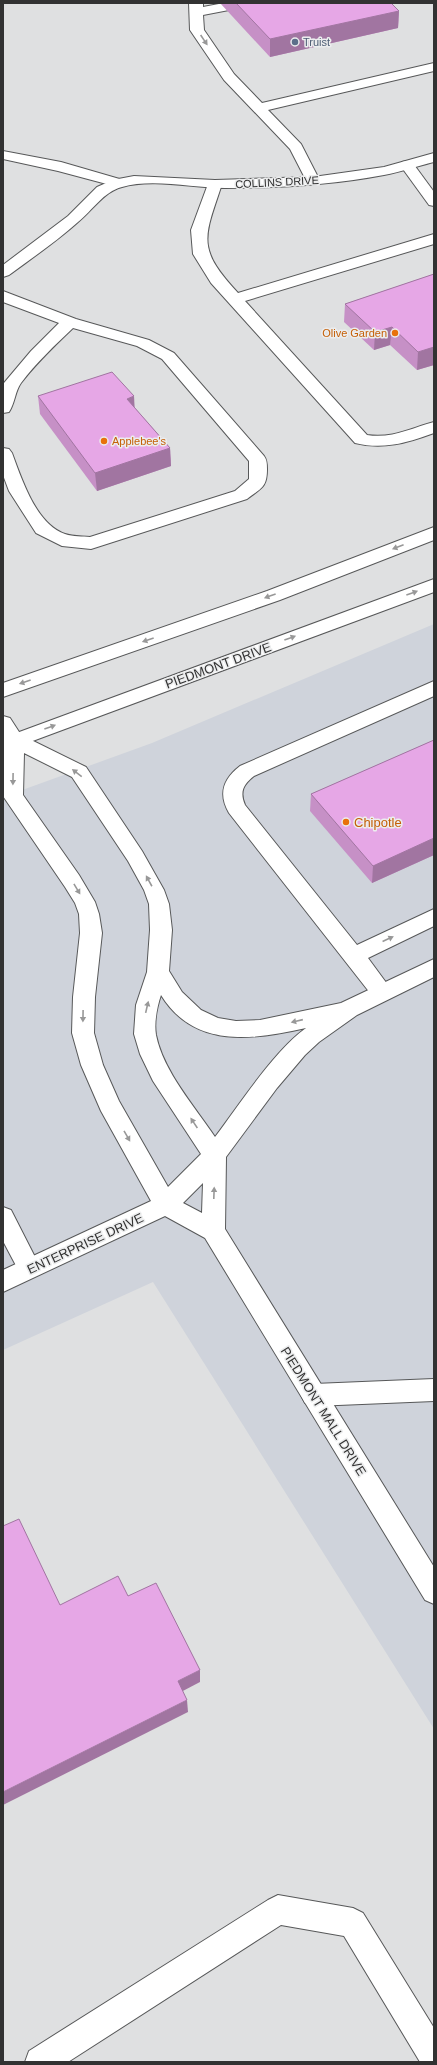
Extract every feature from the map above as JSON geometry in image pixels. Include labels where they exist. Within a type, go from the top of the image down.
[{"type":"street","points":[[224,7],[196,8],[197,30],[229,77],[296,147],[313,181]]},
{"type":"street","points":[[258,108],[434,67]]},
{"type":"street","points":[[3,155],[36,160],[81,171],[118,183]]},
{"type":"street","name":"COLLINS DRIVE","points":[[118,183],[134,180],[215,184],[259,184],[313,181],[385,171],[434,157]]},
{"type":"street","points":[[408,165],[434,202]]},
{"type":"street","points":[[3,272],[73,219],[102,190],[118,183]]},
{"type":"street","points":[[215,184],[199,230],[201,254],[217,280],[236,299],[361,439],[377,443],[396,440],[434,427]]},
{"type":"street","points":[[236,299],[434,239]]},
{"type":"street","points":[[3,296],[70,322],[143,343],[168,356],[258,460],[258,481],[241,495],[91,544],[62,540],[42,529],[18,490],[3,453]]},
{"type":"street","points":[[3,408],[12,384],[37,354],[70,322]]},
{"type":"street","points":[[3,690],[173,632],[307,583],[434,533]]},
{"type":"street","name":"PIEDMONT DRIVE","points":[[7,736],[434,585]]},
{"type":"street","points":[[382,992],[236,808],[232,800],[231,788],[239,777],[247,770],[434,688]]},
{"type":"street","points":[[7,736],[79,772],[149,879],[159,904],[161,930],[158,972],[147,1005],[144,1028],[151,1054],[161,1075],[215,1156],[213,1231],[166,1206],[109,1104],[90,1059],[83,1025],[84,997],[91,933],[85,902],[72,881],[12,796],[7,736]]},
{"type":"street","points":[[353,956],[434,917]]},
{"type":"street","points":[[166,1206],[215,1156],[269,1082],[297,1049],[324,1026],[349,1009],[434,967]]},
{"type":"street","points":[[158,972],[170,993],[190,1013],[206,1023],[224,1029],[245,1030],[261,1028],[349,1009]]},
{"type":"street","name":"ENTERPRISE DRIVE","points":[[3,1281],[166,1206]]},
{"type":"street","points":[[3,1217],[29,1268]]},
{"type":"street","name":"PIEDMONT MALL DRIVE","points":[[213,1231],[434,1591]]},
{"type":"street","points":[[314,1395],[434,1390]]},
{"type":"street","points":[[40,2062],[278,1910],[353,1923],[434,2056]]},
{"type":"shaded area","points":[[434,624],[434,1729],[153,1282],[3,1350],[3,797],[152,743]]},
{"type":"building","points":[[236,3],[391,3],[399,11],[270,39]]},
{"type":"building","name":"Olive Garden","points":[[434,274],[434,347],[418,352],[392,327],[375,332],[345,304]]},
{"type":"building","name":"Applebee's","points":[[112,372],[134,396],[127,399],[170,448],[95,473],[38,396]]},
{"type":"building","points":[[434,740],[434,838],[373,866],[311,794]]},
{"type":"building","points":[[19,1519],[60,1605],[118,1576],[128,1596],[156,1583],[200,1670],[178,1681],[187,1700],[3,1792],[3,1526]]},
{"type":"place","name":"Truist","points":[[295,42]]},
{"type":"place","name":"Olive Garden","points":[[395,333]]},
{"type":"place","name":"Applebee's","points":[[104,441]]},
{"type":"place","name":"Chipotle","points":[[346,822]]}]
